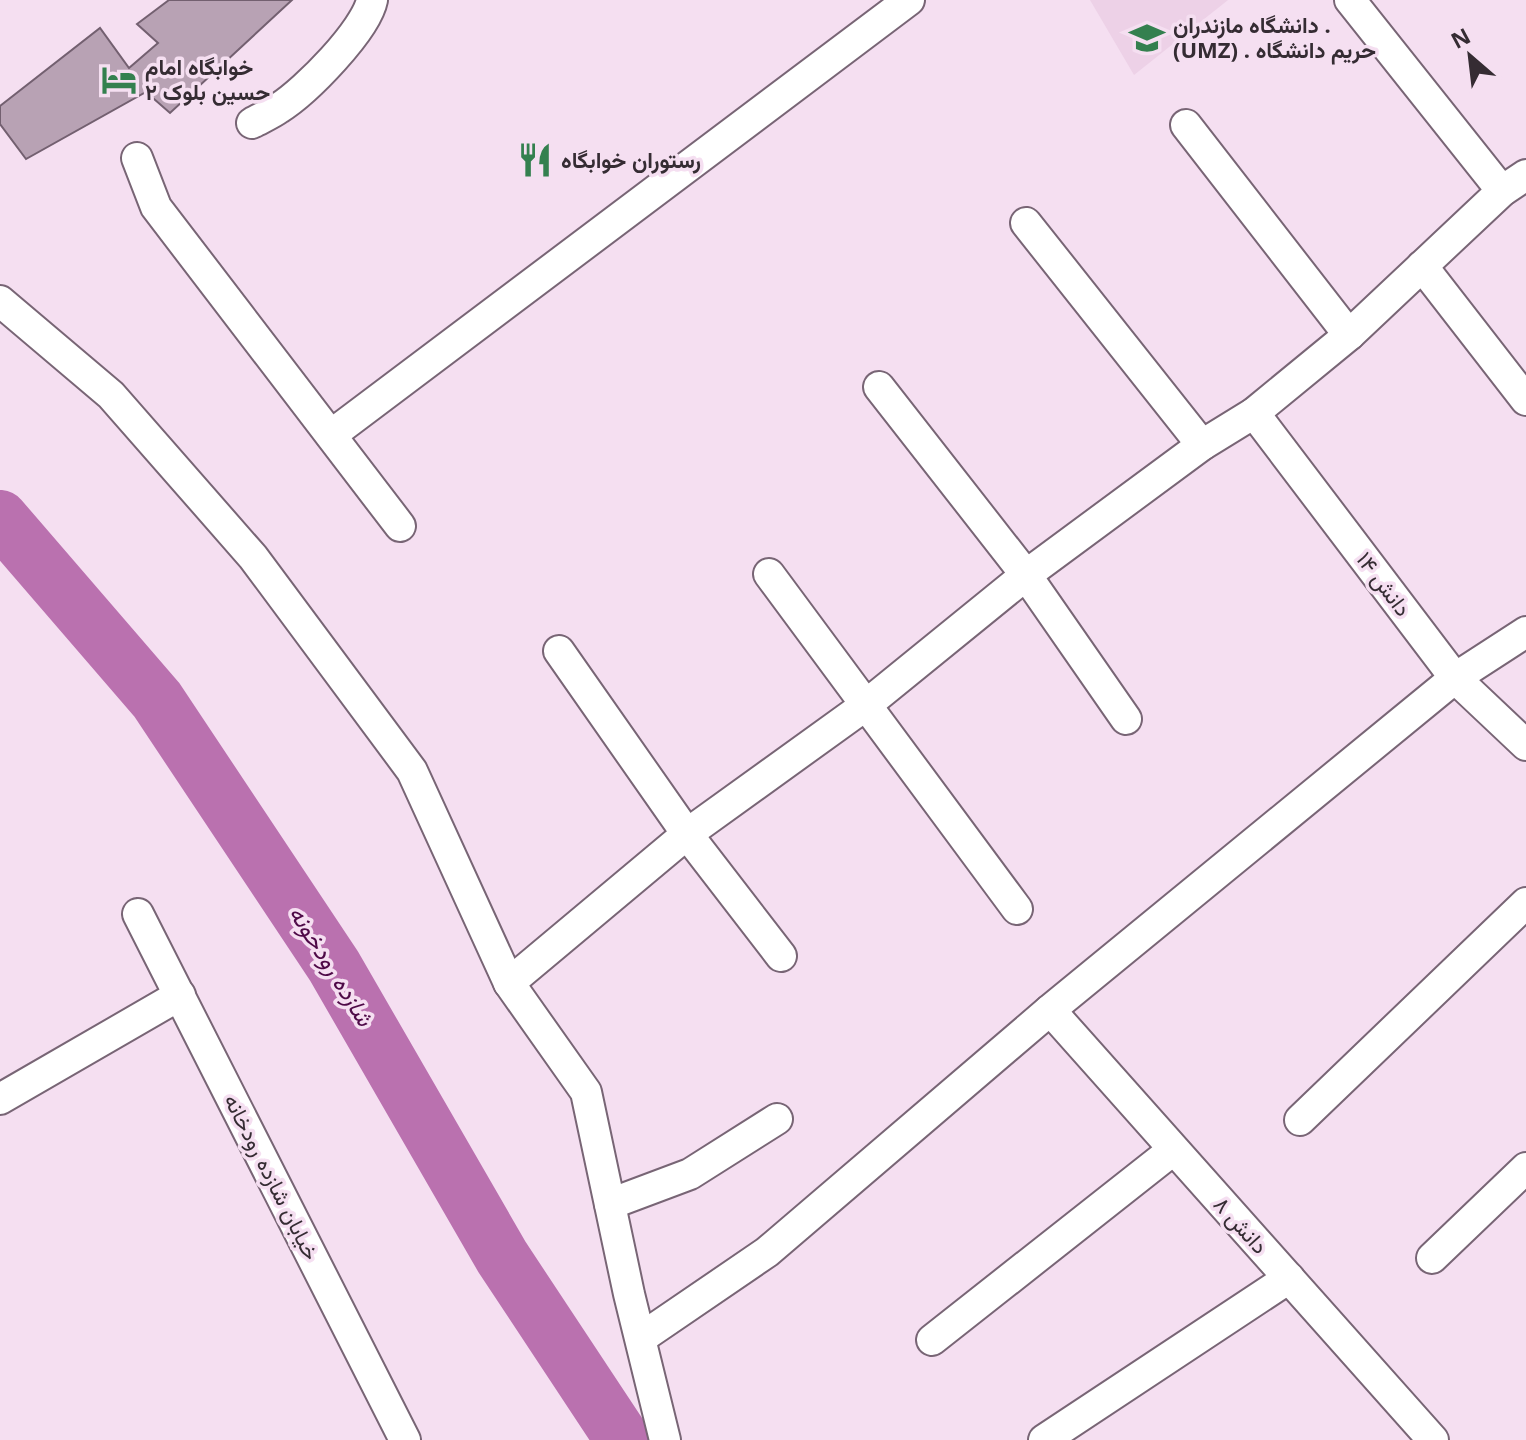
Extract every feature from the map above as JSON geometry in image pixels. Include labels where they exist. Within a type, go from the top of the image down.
[{"type":"street","points":[[252,123],[281,107],[339,53],[369,15],[372,0]]},
{"type":"street","points":[[331,435],[909,0]]},
{"type":"street","points":[[509,983],[687,834],[866,705],[1026,575],[1202,445],[1254,413],[1349,335],[1514,183],[1350,0]]},
{"type":"street","points":[[1186,125],[1349,335]]},
{"type":"street","points":[[137,158],[156,207],[400,526]]},
{"type":"street","points":[[1026,223],[1202,445]]},
{"type":"street","points":[[1422,266],[1526,400]]},
{"type":"street","points":[[0,301],[111,395],[253,557],[412,771],[509,983],[586,1092],[665,1440]]},
{"type":"street","points":[[879,387],[1026,575],[1126,719]]},
{"type":"street","name":"دانش ۱۴","points":[[1254,413],[1455,678],[1526,745]]},
{"type":"street","points":[[769,574],[1017,909]]},
{"type":"street","points":[[641,1338],[767,1252],[1050,1010],[1455,678],[1526,632]]},
{"type":"street","points":[[559,651],[687,834],[781,956]]},
{"type":"street","points":[[1300,1120],[1526,903]]},
{"type":"street","name":"خیابان شازده رودخانه","points":[[138,914],[405,1440]]},
{"type":"street","points":[[0,1099],[180,995]]},
{"type":"street","name":"دانش ۸","points":[[1050,1010],[1433,1440]]},
{"type":"street","points":[[610,1204],[690,1174],[777,1119]]},
{"type":"street","points":[[932,1340],[1173,1150]]},
{"type":"street","points":[[1432,1258],[1526,1168]]},
{"type":"street","points":[[1044,1440],[1289,1278]]},
{"type":"shaded area","name":"دانشگاه مازندران . (UMZ) . حریم دانشگاه","points":[[1090,0],[1228,0],[1134,75]]},
{"type":"building","name":"خوابگاه امام حسین بلوک ۲","points":[[169,0],[292,0],[170,113],[146,92],[26,159],[0,124],[0,106],[100,28],[129,68],[158,43],[137,24]]},
{"type":"waterway","name":"شازده رودخونه","points":[[0,518],[157,700],[334,966],[502,1257],[623,1440]]},
{"type":"place","name":"دانشگاه مازندران . (UMZ) . حریم دانشگاه","points":[[1147,38]]},
{"type":"place","name":"خوابگاه امام حسین بلوک ۲","points":[[119,80]]},
{"type":"place","name":"رستوران خوابگاه","points":[[535,160]]}]
